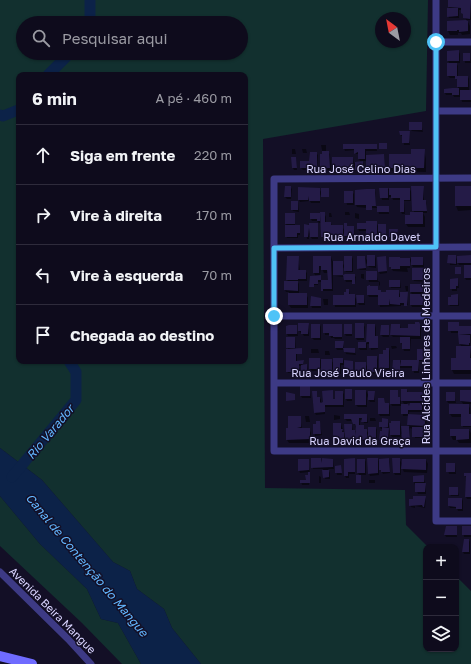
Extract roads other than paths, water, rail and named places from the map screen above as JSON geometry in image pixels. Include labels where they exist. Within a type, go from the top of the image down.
[{"type":"street","name":"Rua Alcides Linhares de Medeiros","points":[[436,0],[436,521],[471,521]]},
{"type":"street","points":[[436,42],[471,42]]},
{"type":"street","points":[[436,111],[471,111]]},
{"type":"street","name":"Rua José Celino Dias","points":[[274,248],[274,179],[471,178]]},
{"type":"street","name":"Rua Arnaldo Davet","points":[[274,248],[471,247]]},
{"type":"street","points":[[274,248],[274,383]]},
{"type":"street","points":[[274,316],[471,316]]},
{"type":"street","name":"Rua José Paulo Vieira","points":[[274,383],[471,383]]},
{"type":"street","name":"Rua David da Graça","points":[[274,383],[274,451],[471,452]]},
{"type":"street","name":"Avenida Beira Mangue","points":[[0,572],[68,639],[91,664]]},
{"type":"street","points":[[0,656],[32,664]]},
{"type":"water","name":"Canal de Contenção do Mangue","points":[[0,448],[42,480],[113,562],[130,571],[137,589],[164,609],[172,628],[201,664],[141,664],[118,623],[101,619],[87,589],[40,544],[0,496]]},
{"type":"waterway","name":"Rio Varador","points":[[90,0],[90,16]]},
{"type":"waterway","name":"Rio Varador","points":[[51,72],[63,60]]},
{"type":"waterway","points":[[0,115],[3,116],[16,111]]},
{"type":"waterway","name":"Rio Varador","points":[[12,477],[76,400],[76,372],[71,364]]}]
